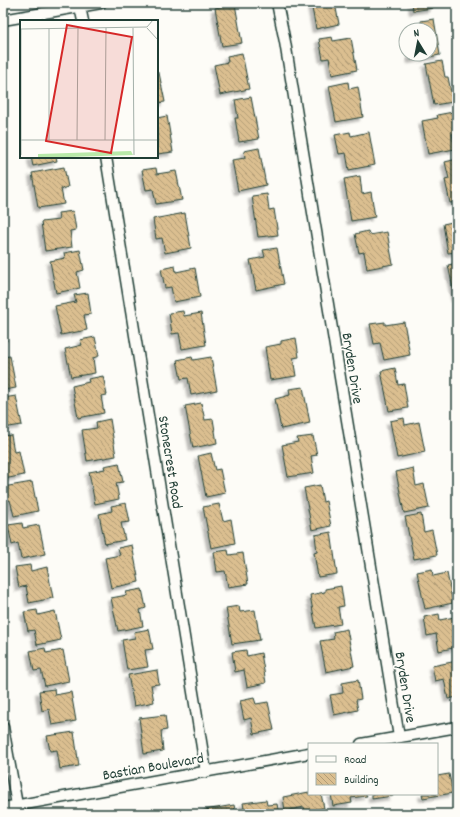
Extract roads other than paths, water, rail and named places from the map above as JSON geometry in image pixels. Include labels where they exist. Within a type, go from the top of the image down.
[{"type":"street","points":[[3,20],[101,3]]},
{"type":"street","name":"Bryden Drive","points":[[277,3],[285,42],[399,737]]},
{"type":"street","points":[[80,7],[83,20]]},
{"type":"street","name":"Stonecrest Road","points":[[106,158],[206,772]]},
{"type":"street","points":[[3,727],[17,805]]},
{"type":"street","points":[[366,743],[457,727]]},
{"type":"street","name":"Bastian Boulevard","points":[[3,808],[308,753]]}]
